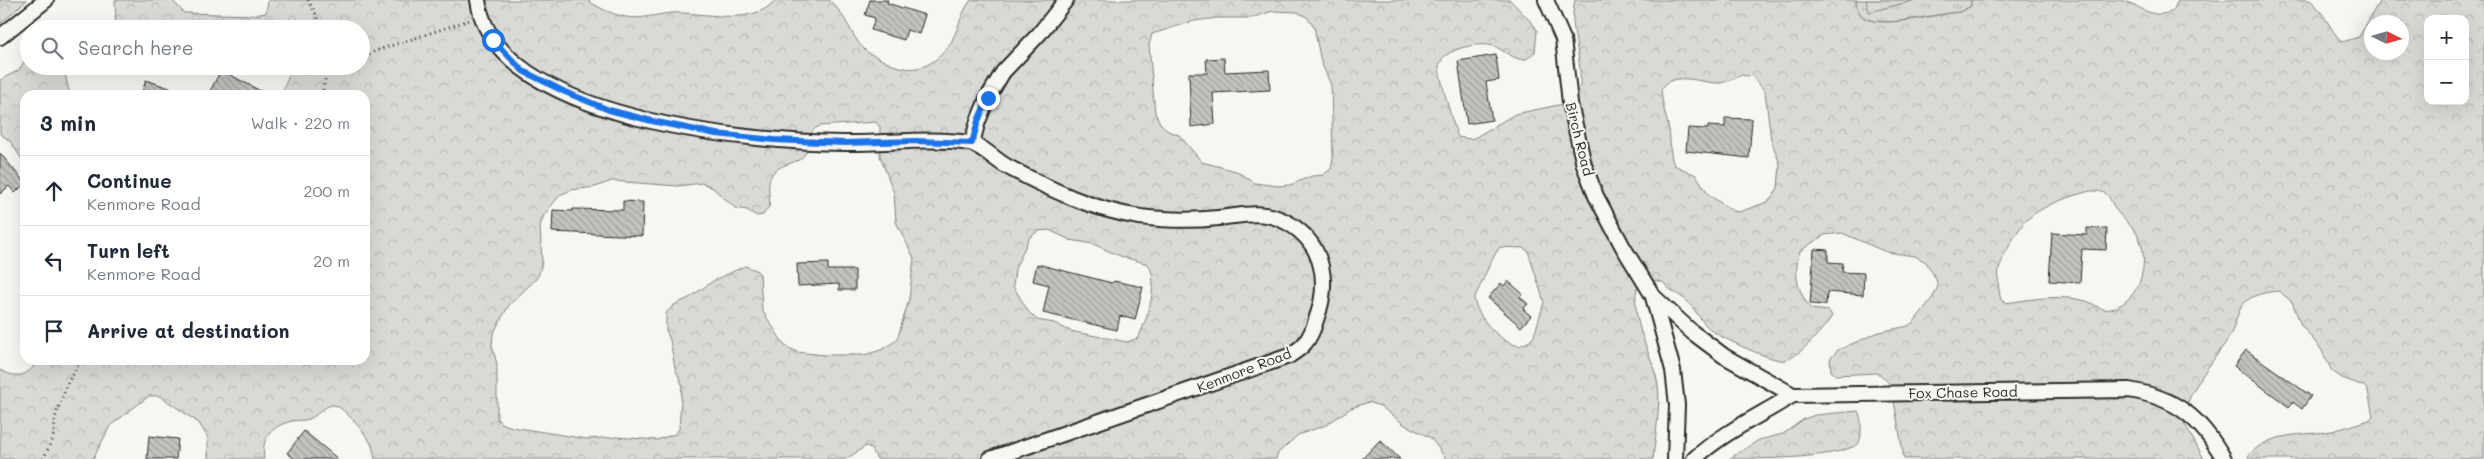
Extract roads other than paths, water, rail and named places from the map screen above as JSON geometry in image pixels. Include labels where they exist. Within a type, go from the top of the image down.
[{"type":"street","points":[[21,20],[46,0]]},
{"type":"street","points":[[478,0],[493,40],[523,71],[565,92],[609,110],[716,134],[774,140],[844,143],[916,141],[972,143],[978,121],[988,98],[1003,72],[1039,34],[1066,0]]},
{"type":"street","name":"Birch Road","points":[[1546,0],[1563,39],[1570,103],[1584,165],[1596,196],[1623,247],[1653,296],[1692,332],[1724,356],[1793,395]]},
{"type":"street","points":[[0,37],[20,21]]},
{"type":"street","name":"Kenmore Road","points":[[972,143],[999,162],[1060,194],[1138,216],[1175,220],[1218,219],[1256,213],[1279,219],[1298,230],[1311,245],[1321,264],[1325,284],[1323,301],[1305,344],[1288,356],[990,459]]},
{"type":"street","name":"Birch Road","points":[[1653,296],[1673,370],[1677,405],[1675,459]]},
{"type":"street","name":"Fox Chase Road","points":[[1793,395],[2129,390],[2155,395],[2175,405],[2207,432],[2224,459]]},
{"type":"street","points":[[1694,459],[1732,428],[1766,412],[1793,395]]}]
